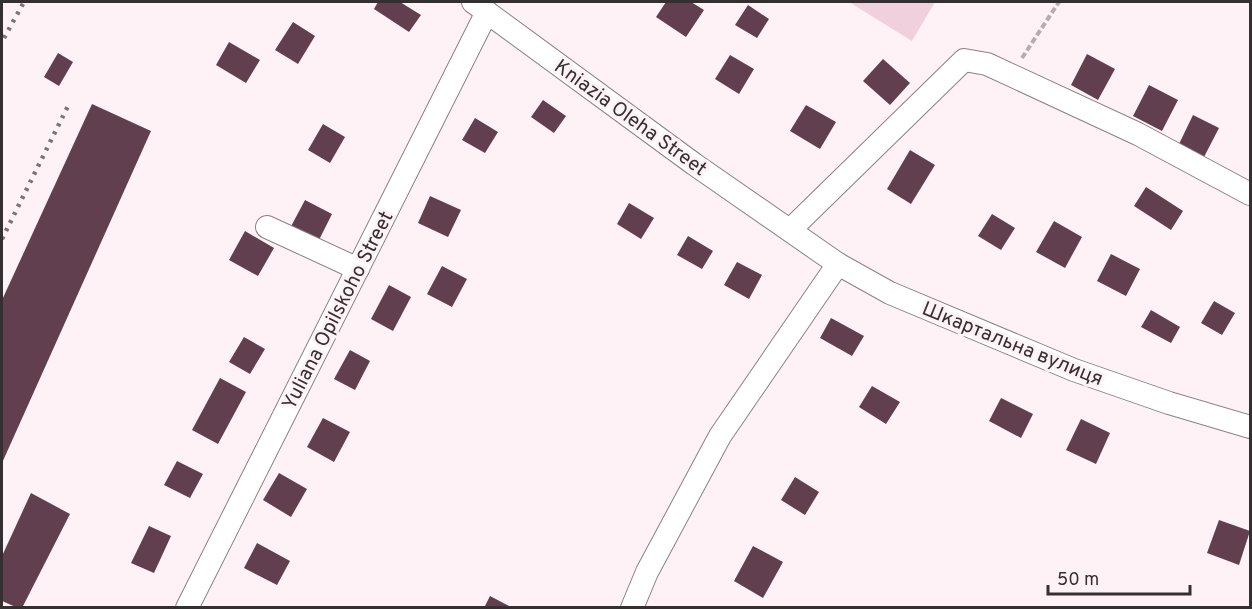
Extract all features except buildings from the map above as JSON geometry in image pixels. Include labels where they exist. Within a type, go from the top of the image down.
[{"type":"street","name":"Kniazia Oleha Street","points":[[480,7],[694,164],[790,230]]},
{"type":"street","name":"Yuliana Opilskoho Street","points":[[187,608],[358,269],[480,7]]},
{"type":"street","points":[[790,230],[964,60],[987,64],[1010,77],[1138,134],[1251,194]]},
{"type":"street","points":[[267,227],[358,269]]},
{"type":"street","name":"Шкартальна вулиця","points":[[790,230],[838,264],[890,293],[1074,370],[1169,403],[1251,427]]},
{"type":"street","points":[[632,608],[647,572],[720,436],[838,264]]},
{"type":"path","points":[[1010,77],[1059,2]]},
{"type":"shaded area","points":[[849,2],[935,2],[912,41]]},
{"type":"railway","points":[[4,38],[24,2]]},
{"type":"railway","points":[[2,239],[68,106]]}]
